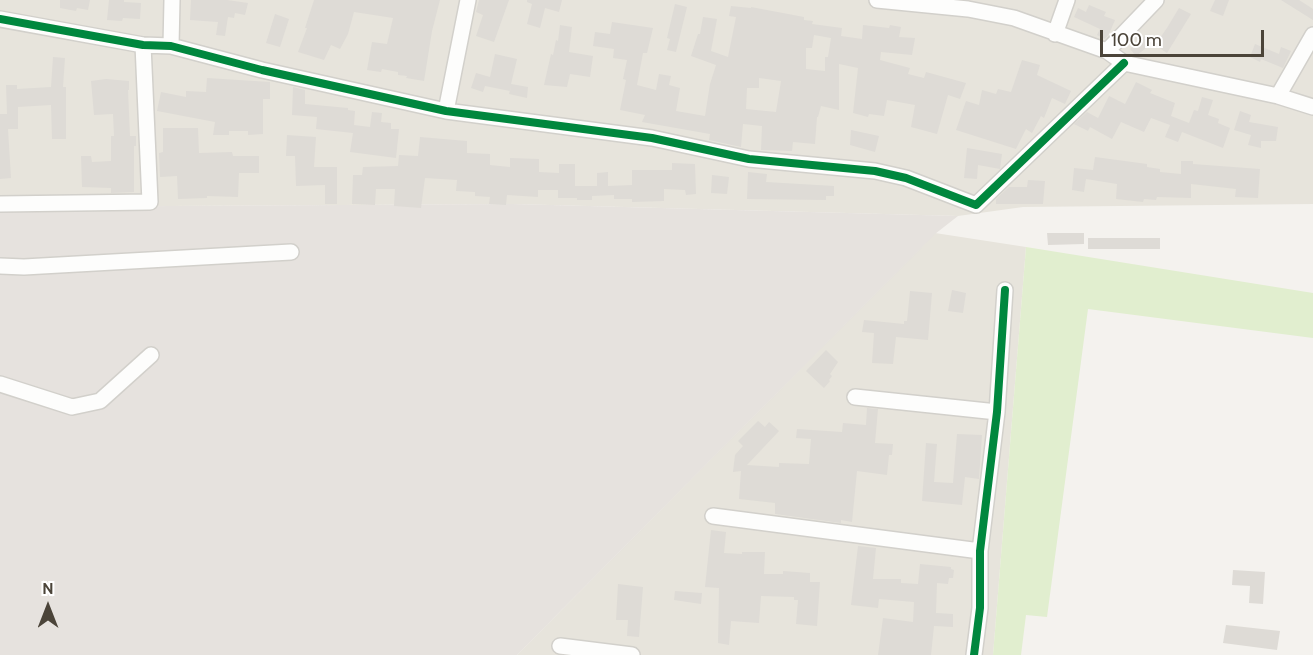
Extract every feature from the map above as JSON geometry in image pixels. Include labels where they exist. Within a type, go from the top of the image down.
[{"type":"street","points":[[171,0],[171,46]]},
{"type":"street","points":[[446,111],[468,0]]},
{"type":"street","points":[[877,0],[968,9],[1014,18],[1107,51],[1124,63],[1278,96],[1313,106]]},
{"type":"street","points":[[1055,34],[1067,0]]},
{"type":"street","points":[[1107,51],[1156,0]]},
{"type":"street","points":[[0,19],[143,45],[171,46],[273,72],[446,111],[652,138],[749,159],[874,171],[906,178],[976,205],[1124,63]]},
{"type":"street","points":[[1278,96],[1313,35]]},
{"type":"street","points":[[0,204],[150,202],[143,45]]},
{"type":"street","points":[[0,266],[24,267],[291,252]]},
{"type":"street","points":[[974,655],[980,608],[980,551],[997,412],[1005,290]]},
{"type":"street","points":[[0,384],[72,407],[100,401],[151,355]]},
{"type":"street","points":[[855,397],[997,412]]},
{"type":"street","points":[[713,516],[980,551]]},
{"type":"street","points":[[560,646],[632,655]]},
{"type":"shaded area","points":[[0,0],[1313,0],[1313,204],[1023,207],[958,216],[513,204],[0,207]]},
{"type":"shaded area","points":[[513,204],[958,216],[935,234],[517,655],[0,655],[0,207]]},
{"type":"shaded area","points":[[935,233],[1026,247],[993,655],[517,655]]},
{"type":"green space","points":[[1026,247],[1313,293],[1313,338],[1088,309],[1047,617],[1026,615],[1021,655],[993,655]]},
{"type":"building","points":[[60,0],[90,0],[88,10],[77,8],[76,11],[60,8]]},
{"type":"building","points":[[109,0],[141,3],[140,19],[107,20]]},
{"type":"building","points":[[191,0],[227,0],[248,3],[245,15],[235,13],[234,18],[228,17],[225,36],[216,35],[218,22],[190,20]]},
{"type":"building","points":[[314,0],[440,0],[432,31],[424,81],[406,78],[407,76],[398,75],[398,72],[382,69],[381,72],[367,70],[372,42],[387,44],[393,18],[354,12],[348,34],[340,49],[331,45],[324,60],[298,52]]},
{"type":"building","points":[[479,0],[509,0],[494,42],[476,36],[483,15],[476,12]]},
{"type":"building","points":[[527,0],[562,0],[559,12],[545,8],[540,28],[527,24],[532,4]]},
{"type":"building","points":[[1215,0],[1229,0],[1223,16],[1210,11]]},
{"type":"building","points":[[1281,0],[1299,0],[1313,9],[1313,20]]},
{"type":"building","points":[[675,4],[687,7],[676,52],[667,50],[670,39],[667,38]]},
{"type":"building","points":[[1089,5],[1106,12],[1104,16],[1115,20],[1105,39],[1097,35],[1100,29],[1074,17],[1078,8],[1086,12]]},
{"type":"building","points":[[731,6],[751,7],[804,17],[804,20],[813,21],[812,24],[842,28],[841,36],[862,39],[863,25],[901,27],[899,37],[915,38],[912,55],[881,52],[880,60],[910,68],[908,74],[924,78],[926,72],[966,83],[960,99],[948,95],[937,134],[911,127],[915,105],[887,100],[884,116],[869,114],[868,117],[853,113],[858,68],[839,64],[839,110],[821,106],[817,117],[815,144],[793,142],[792,151],[761,150],[762,126],[743,124],[741,147],[709,140],[710,134],[642,122],[645,115],[620,110],[627,60],[613,58],[614,49],[593,46],[595,32],[610,34],[612,22],[653,28],[647,53],[643,53],[637,85],[656,90],[659,74],[671,76],[669,85],[680,88],[676,111],[705,116],[710,84],[716,65],[691,56],[698,34],[700,34],[703,17],[717,19],[711,51],[728,57],[736,17],[729,16]],"holes":[[[814,35],[831,38],[828,57],[825,57],[825,71],[806,69],[806,48],[812,48]],[[759,78],[781,81],[776,112],[746,109],[747,88],[759,88]]]},
{"type":"building","points":[[1179,8],[1191,14],[1167,53],[1155,45]]},
{"type":"building","points":[[275,14],[289,19],[280,47],[266,43]]},
{"type":"building","points":[[560,25],[572,27],[569,52],[593,56],[590,77],[570,74],[567,87],[544,85],[551,54],[553,55],[556,40],[558,41]]},
{"type":"building","points":[[1145,36],[1151,44],[1136,56],[1130,49]]},
{"type":"building","points":[[1255,44],[1279,54],[1281,47],[1291,51],[1283,68],[1250,57]]},
{"type":"building","points":[[495,54],[517,59],[511,84],[528,87],[527,98],[509,94],[510,91],[485,86],[483,92],[471,88],[476,73],[490,77]]},
{"type":"building","points":[[53,57],[65,58],[63,87],[66,87],[66,139],[52,139],[51,105],[18,107],[18,129],[8,129],[11,178],[0,179],[0,114],[7,114],[6,85],[17,85],[17,89],[51,87]]},
{"type":"building","points":[[1022,60],[1040,65],[1037,75],[1071,91],[1065,104],[1052,98],[1044,118],[1041,116],[1032,133],[1026,129],[1016,149],[956,130],[966,101],[979,105],[982,90],[996,94],[998,89],[1011,92]]},
{"type":"building","points":[[207,78],[270,82],[270,99],[263,99],[263,134],[248,135],[248,131],[229,131],[229,135],[213,135],[215,122],[157,111],[161,92],[186,97],[186,91],[206,92]]},
{"type":"building","points":[[106,79],[129,81],[130,136],[136,136],[134,192],[111,193],[111,188],[82,187],[81,156],[91,156],[92,162],[111,161],[111,136],[114,136],[113,114],[94,115],[91,81]]},
{"type":"building","points":[[1136,82],[1152,90],[1150,93],[1175,103],[1171,116],[1189,123],[1194,110],[1198,111],[1202,97],[1213,100],[1208,115],[1219,119],[1218,123],[1230,128],[1223,148],[1182,132],[1178,142],[1165,137],[1170,125],[1151,118],[1144,132],[1121,122],[1112,139],[1090,127],[1088,131],[1074,124],[1087,112],[1098,118],[1109,96],[1125,104]]},
{"type":"building","points":[[293,87],[305,90],[305,104],[348,108],[348,110],[355,111],[354,125],[370,127],[372,112],[382,113],[381,122],[391,123],[391,129],[399,129],[396,158],[350,152],[353,133],[316,129],[317,117],[292,115]]},
{"type":"building","points":[[1240,111],[1251,115],[1249,122],[1278,127],[1276,141],[1261,141],[1261,148],[1248,145],[1251,135],[1234,130]]},
{"type":"building","points":[[163,128],[198,128],[199,153],[232,152],[233,156],[259,156],[259,173],[239,173],[238,197],[207,196],[207,198],[178,199],[177,176],[160,177],[159,153],[163,152]]},
{"type":"building","points":[[851,130],[879,136],[875,152],[850,145]]},
{"type":"building","points":[[287,135],[316,137],[314,167],[337,167],[337,204],[325,204],[325,185],[296,186],[295,156],[286,156]]},
{"type":"building","points":[[420,137],[467,141],[467,153],[490,154],[490,165],[510,167],[510,158],[539,159],[539,172],[559,173],[559,164],[575,164],[575,186],[597,186],[597,173],[608,172],[608,186],[632,185],[632,170],[672,170],[672,163],[695,164],[696,194],[686,195],[685,190],[664,189],[664,201],[632,202],[632,199],[614,199],[614,195],[592,196],[592,200],[558,198],[558,190],[538,190],[538,197],[507,195],[506,205],[489,204],[490,197],[475,196],[475,192],[456,191],[457,180],[425,178],[421,208],[394,206],[395,189],[376,189],[375,205],[352,204],[353,175],[362,175],[363,167],[398,166],[399,155],[418,156]]},
{"type":"building","points":[[967,148],[1002,154],[1000,169],[978,165],[977,179],[964,178]]},
{"type":"building","points":[[1095,157],[1147,164],[1147,167],[1160,169],[1160,172],[1181,174],[1181,161],[1260,169],[1258,198],[1235,197],[1236,189],[1191,184],[1191,198],[1157,197],[1156,200],[1144,199],[1143,202],[1116,199],[1117,184],[1086,179],[1084,192],[1072,190],[1074,168],[1093,170]]},
{"type":"building","points":[[748,172],[767,174],[766,182],[834,186],[834,196],[826,196],[826,200],[747,199]]},
{"type":"building","points":[[712,175],[729,177],[727,194],[711,193]]},
{"type":"building","points":[[1028,180],[1045,181],[1043,204],[996,204],[996,199],[1009,187],[1027,187]]},
{"type":"building","points":[[1047,233],[1084,233],[1084,244],[1048,245]]},
{"type":"building","points":[[1088,238],[1160,238],[1160,249],[1088,249]]},
{"type":"building","points":[[952,290],[966,293],[963,313],[948,311]]},
{"type":"building","points":[[910,291],[932,293],[928,340],[896,337],[893,364],[872,363],[874,333],[862,332],[864,320],[904,324],[904,321],[907,321]]},
{"type":"building","points":[[826,350],[838,362],[830,374],[832,376],[830,381],[824,388],[806,371]]},
{"type":"building","points":[[867,408],[878,409],[875,443],[893,444],[892,455],[889,455],[887,475],[857,471],[852,522],[841,520],[841,523],[775,514],[775,503],[739,499],[741,471],[733,472],[735,455],[743,446],[738,441],[758,421],[765,427],[769,422],[779,431],[747,465],[779,467],[779,463],[809,464],[811,439],[796,438],[797,429],[842,432],[843,423],[866,425]]},
{"type":"building","points":[[957,434],[982,435],[979,479],[965,477],[962,505],[922,501],[926,443],[937,444],[934,482],[953,483]]},
{"type":"building","points":[[711,530],[726,532],[724,553],[765,552],[764,574],[783,574],[783,571],[810,573],[810,582],[820,582],[817,626],[796,624],[798,600],[794,600],[794,597],[761,596],[759,623],[731,621],[729,645],[718,643],[719,588],[705,587]]},
{"type":"building","points":[[858,546],[876,548],[873,579],[901,579],[901,583],[918,584],[920,564],[951,567],[954,570],[953,578],[949,578],[948,584],[937,583],[936,613],[953,614],[953,627],[934,626],[931,655],[878,655],[883,618],[913,622],[914,602],[879,599],[878,608],[851,605]]},
{"type":"building","points":[[1233,570],[1265,572],[1263,604],[1249,603],[1250,586],[1232,585]]},
{"type":"building","points":[[618,584],[643,587],[639,637],[627,636],[628,620],[616,620]]},
{"type":"building","points":[[675,591],[702,593],[701,604],[674,600]]},
{"type":"building","points":[[1226,625],[1280,631],[1277,650],[1223,643]]},
{"type":"cycle path","points":[[0,19],[143,45],[171,46],[262,70],[446,111],[652,138],[749,159],[875,171],[906,178],[976,205],[1124,63]]},
{"type":"cycle path","points":[[974,655],[980,608],[980,551],[997,412],[1005,290]]}]
